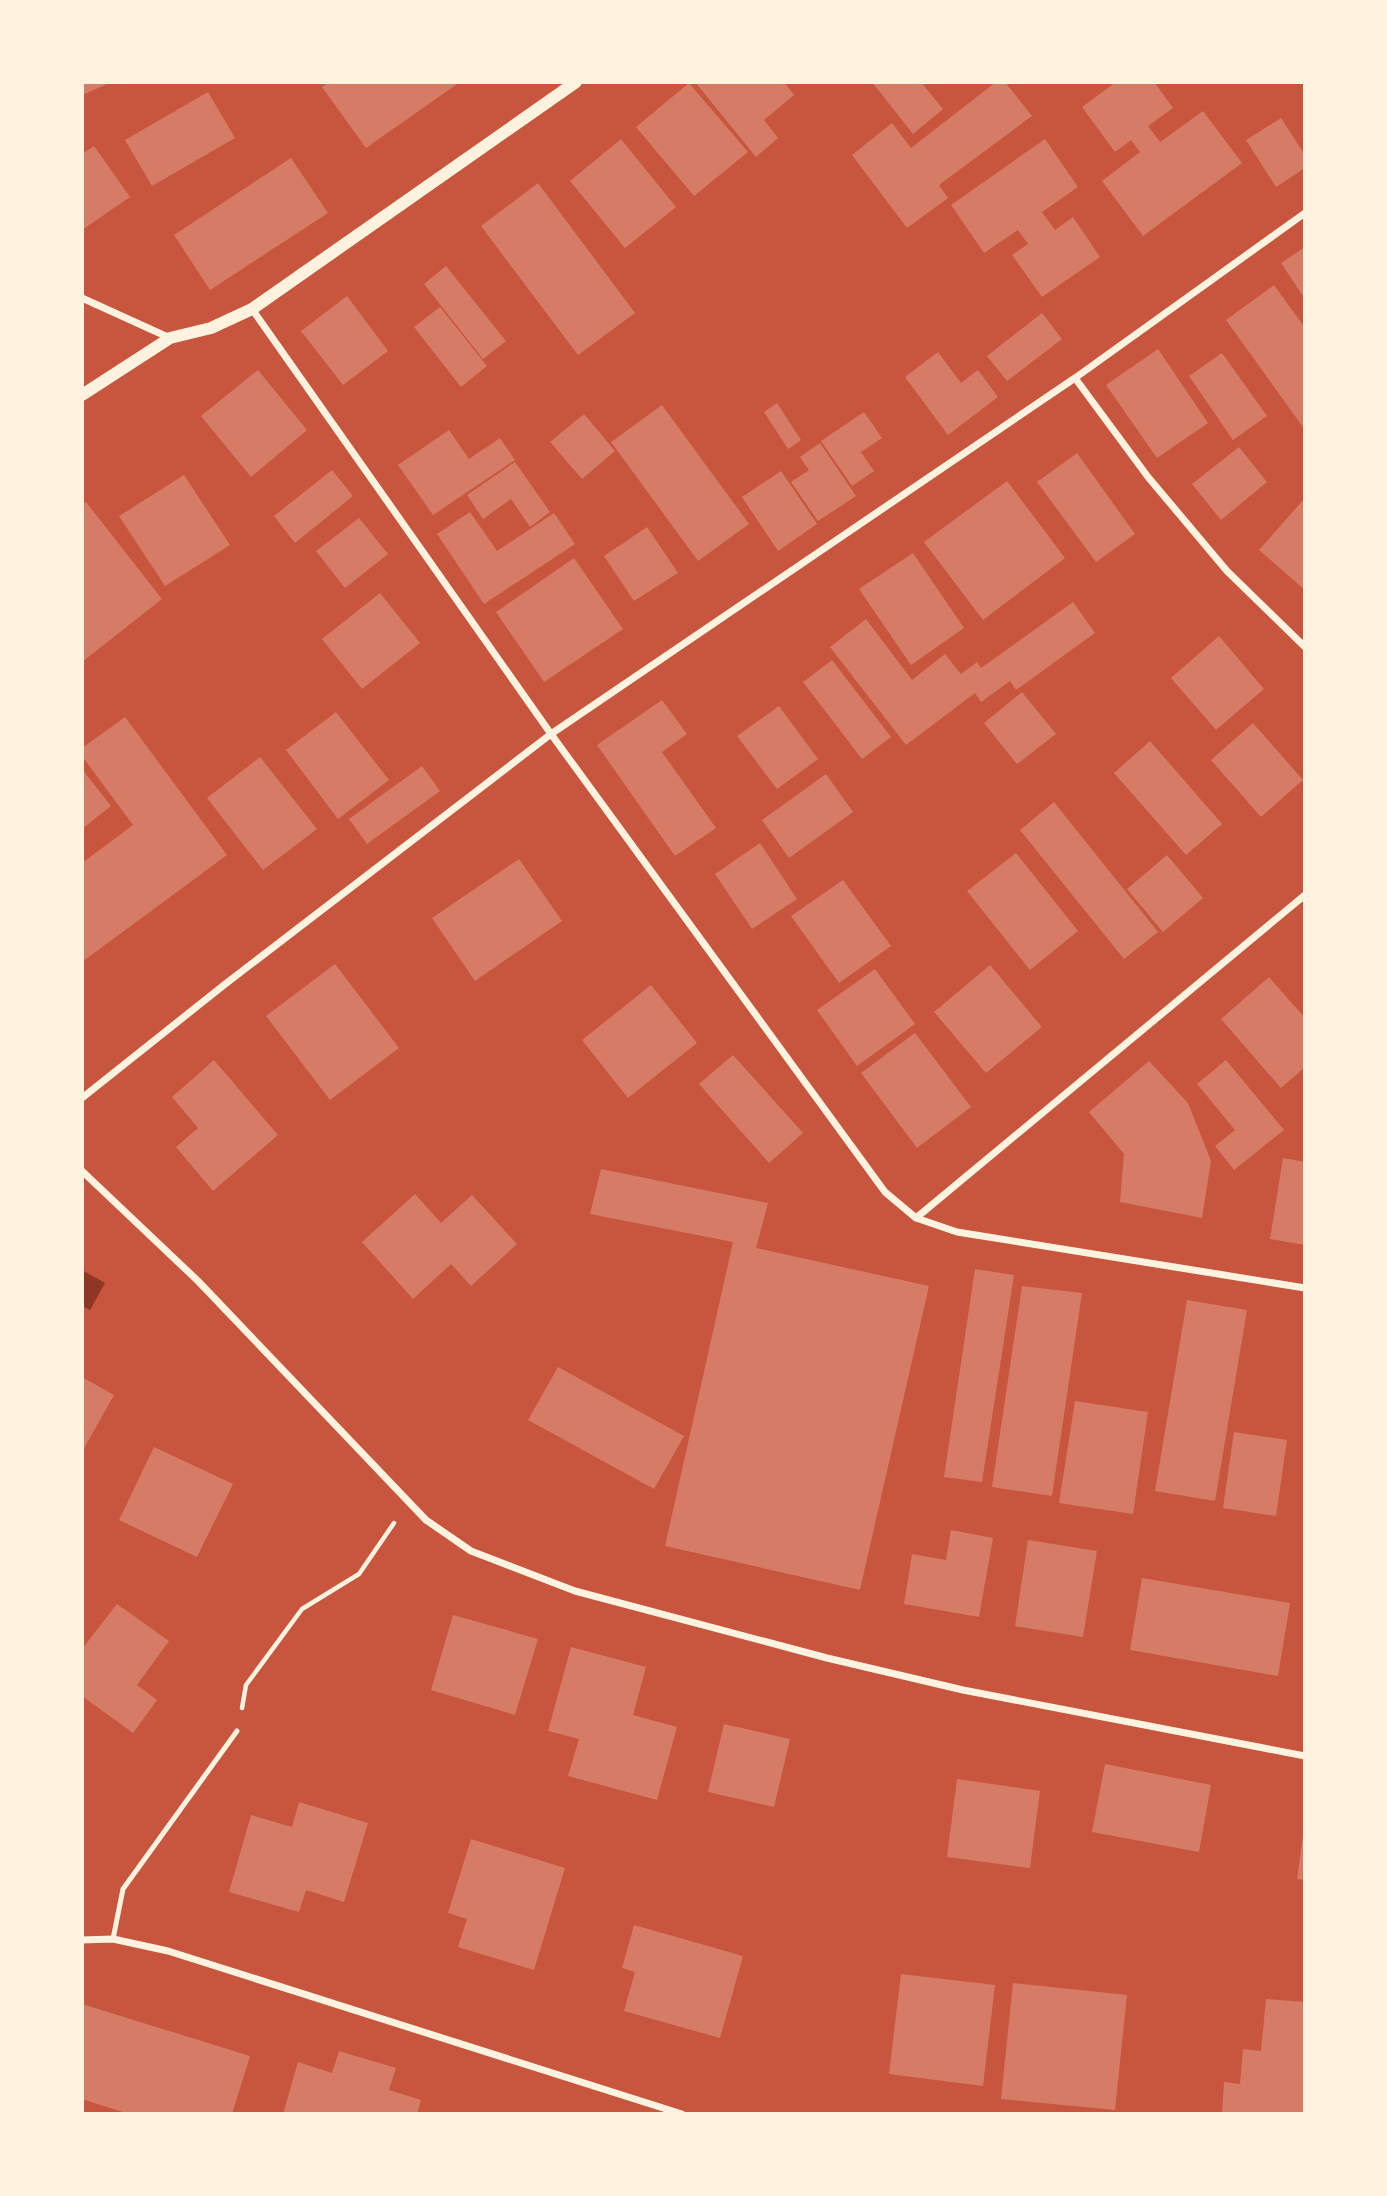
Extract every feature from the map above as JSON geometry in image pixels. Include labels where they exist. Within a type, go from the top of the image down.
[{"type":"street","points":[[82,395],[170,338],[211,328],[252,309],[576,82]]},
{"type":"street","points":[[82,1098],[224,985],[551,734],[1075,378],[1305,213]]},
{"type":"street","points":[[82,298],[170,338]]},
{"type":"street","points":[[252,309],[551,734],[885,1192],[916,1218],[968,1234],[1305,1288]]},
{"type":"street","points":[[1075,378],[1148,477],[1227,571],[1305,647]]},
{"type":"street","points":[[916,1218],[1305,895]]},
{"type":"street","points":[[82,1171],[198,1281],[408,1502],[445,1536],[471,1551],[575,1591],[963,1690],[1305,1756]]},
{"type":"street","points":[[82,1940],[113,1939],[168,1951],[682,2114]]},
{"type":"lane","points":[[113,1939],[123,1889],[237,1731]]},
{"type":"path","points":[[246,1685],[302,1609],[359,1574],[408,1502]]},
{"type":"shaded area","points":[[82,1270],[105,1283],[90,1310],[82,1306]]},
{"type":"building","points":[[82,82],[112,82],[82,95]]},
{"type":"building","points":[[329,82],[460,82],[366,148],[322,87]]},
{"type":"building","points":[[695,82],[784,82],[794,95],[764,120],[778,138],[756,157]]},
{"type":"building","points":[[872,82],[921,82],[943,109],[913,134]]},
{"type":"building","points":[[996,82],[1005,82],[1032,116],[939,185],[948,198],[907,228],[852,155],[892,123],[911,148]]},
{"type":"building","points":[[1116,82],[1154,82],[1173,108],[1148,126],[1160,142],[1203,111],[1242,163],[1143,236],[1102,181],[1140,152],[1131,140],[1115,152],[1082,107]]},
{"type":"building","points":[[689,83],[748,152],[694,196],[636,127]]},
{"type":"building","points":[[208,92],[235,138],[152,186],[125,140]]},
{"type":"building","points":[[1281,118],[1305,155],[1305,168],[1276,187],[1246,140]]},
{"type":"building","points":[[621,139],[676,207],[625,248],[570,181]]},
{"type":"building","points":[[1045,139],[1078,187],[1042,212],[1055,230],[1073,217],[1100,257],[1042,297],[1012,255],[1028,244],[1018,230],[984,253],[951,205]]},
{"type":"building","points":[[94,146],[130,197],[82,230],[82,154]]},
{"type":"building","points":[[291,158],[328,213],[210,290],[174,235]]},
{"type":"building","points":[[538,183],[635,313],[578,355],[481,226]]},
{"type":"building","points":[[1305,247],[1305,299],[1281,263]]},
{"type":"building","points":[[446,266],[506,341],[483,359],[424,284]]},
{"type":"building","points":[[1274,285],[1305,328],[1305,430],[1226,320]]},
{"type":"building","points":[[347,296],[388,351],[343,385],[301,331]]},
{"type":"building","points":[[440,307],[487,366],[461,387],[414,327]]},
{"type":"building","points":[[1042,313],[1062,339],[1007,381],[987,356]]},
{"type":"building","points":[[1158,349],[1208,423],[1157,458],[1106,385]]},
{"type":"building","points":[[938,352],[961,383],[978,370],[998,397],[948,435],[905,377]]},
{"type":"building","points":[[1222,353],[1267,416],[1233,440],[1189,376]]},
{"type":"building","points":[[258,370],[307,430],[251,477],[201,416]]},
{"type":"building","points":[[777,403],[801,440],[788,449],[764,412]]},
{"type":"building","points":[[662,405],[749,524],[698,561],[611,442]]},
{"type":"building","points":[[864,412],[882,438],[861,452],[874,471],[852,486],[821,441]]},
{"type":"building","points":[[584,414],[615,451],[582,479],[550,442]]},
{"type":"building","points":[[449,430],[469,459],[500,438],[515,460],[433,515],[398,465]]},
{"type":"building","points":[[820,443],[856,496],[818,521],[791,482],[809,470],[800,457]]},
{"type":"building","points":[[1239,447],[1267,482],[1221,520],[1192,484]]},
{"type":"building","points":[[1077,453],[1135,534],[1096,562],[1037,482]]},
{"type":"building","points":[[515,462],[550,512],[530,527],[511,499],[483,519],[467,495]]},
{"type":"building","points":[[332,470],[353,496],[295,543],[274,516]]},
{"type":"building","points":[[781,471],[817,524],[778,551],[742,497]]},
{"type":"building","points":[[184,475],[230,545],[165,586],[119,516]]},
{"type":"building","points":[[1007,481],[1065,558],[983,620],[924,542]]},
{"type":"building","points":[[1305,498],[1305,590],[1259,550]]},
{"type":"building","points":[[86,502],[162,599],[82,662],[82,505]]},
{"type":"building","points":[[470,512],[497,551],[554,513],[575,544],[484,604],[437,534]]},
{"type":"building","points":[[359,518],[388,554],[345,588],[316,551]]},
{"type":"building","points":[[647,527],[678,573],[634,601],[604,556]]},
{"type":"building","points":[[913,553],[964,628],[911,665],[859,589]]},
{"type":"building","points":[[574,558],[623,629],[544,682],[496,612]]},
{"type":"building","points":[[380,593],[420,643],[362,689],[322,639]]},
{"type":"building","points":[[1073,602],[1095,633],[1016,690],[1010,681],[981,702],[975,693],[906,745],[830,647],[866,619],[912,680],[945,654],[961,674],[977,662],[981,668]]},
{"type":"building","points":[[1219,636],[1264,689],[1216,730],[1171,678]]},
{"type":"building","points":[[832,660],[891,737],[862,759],[803,682]]},
{"type":"building","points":[[1022,692],[1056,734],[1017,764],[984,723]]},
{"type":"building","points":[[662,700],[687,734],[662,752],[716,828],[675,856],[597,745]]},
{"type":"building","points":[[779,706],[818,759],[777,789],[737,736]]},
{"type":"building","points":[[336,712],[389,780],[338,819],[286,750]]},
{"type":"building","points":[[125,717],[227,855],[82,962],[82,863],[133,825],[82,756],[82,748]]},
{"type":"building","points":[[1253,723],[1303,780],[1261,817],[1211,760]]},
{"type":"building","points":[[1150,741],[1222,824],[1186,855],[1114,773]]},
{"type":"building","points":[[260,757],[317,829],[263,870],[207,798]]},
{"type":"building","points":[[422,766],[440,791],[367,844],[349,819]]},
{"type":"building","points":[[82,769],[111,806],[82,829]]},
{"type":"building","points":[[826,774],[853,812],[789,858],[762,820]]},
{"type":"building","points":[[1054,802],[1158,932],[1124,959],[1020,830]]},
{"type":"building","points":[[760,843],[797,899],[752,929],[715,874]]},
{"type":"building","points":[[1016,853],[1078,931],[1030,970],[967,891]]},
{"type":"building","points":[[1167,855],[1203,898],[1163,932],[1127,889]]},
{"type":"building","points":[[519,859],[562,921],[475,981],[432,918]]},
{"type":"building","points":[[843,880],[891,946],[839,983],[791,916]]},
{"type":"building","points":[[335,964],[399,1048],[330,1100],[266,1016]]},
{"type":"building","points":[[990,965],[1042,1027],[986,1073],[934,1012]]},
{"type":"building","points":[[875,969],[915,1024],[857,1066],[817,1010]]},
{"type":"building","points":[[1269,977],[1305,1018],[1305,1067],[1281,1088],[1221,1019]]},
{"type":"building","points":[[651,985],[697,1043],[628,1098],[582,1040]]},
{"type":"building","points":[[915,1033],[971,1107],[917,1148],[861,1073]]},
{"type":"building","points":[[733,1055],[803,1133],[769,1163],[699,1084]]},
{"type":"building","points":[[214,1060],[278,1135],[213,1191],[176,1147],[198,1128],[172,1097]]},
{"type":"building","points":[[1226,1060],[1284,1130],[1234,1170],[1215,1146],[1235,1130],[1197,1084]]},
{"type":"building","points":[[1149,1061],[1188,1103],[1211,1161],[1202,1218],[1120,1202],[1124,1154],[1089,1112]]},
{"type":"building","points":[[1283,1158],[1305,1162],[1305,1245],[1270,1239]]},
{"type":"building","points":[[601,1169],[768,1203],[756,1248],[929,1286],[860,1590],[665,1546],[733,1242],[590,1214]]},
{"type":"building","points":[[415,1194],[441,1223],[472,1195],[517,1244],[471,1286],[451,1264],[413,1299],[362,1242]]},
{"type":"building","points":[[975,1269],[1014,1275],[982,1482],[944,1477]]},
{"type":"building","points":[[1022,1286],[1082,1293],[1052,1496],[992,1487]]},
{"type":"building","points":[[1187,1300],[1247,1310],[1215,1501],[1155,1491]]},
{"type":"building","points":[[558,1367],[684,1436],[654,1489],[528,1420]]},
{"type":"building","points":[[82,1377],[114,1395],[82,1452]]},
{"type":"building","points":[[1075,1401],[1148,1412],[1133,1514],[1059,1503]]},
{"type":"building","points":[[1234,1432],[1287,1440],[1276,1516],[1223,1508]]},
{"type":"building","points":[[154,1447],[233,1484],[197,1557],[119,1520]]},
{"type":"building","points":[[951,1530],[993,1538],[979,1617],[904,1604],[912,1554],[946,1560]]},
{"type":"building","points":[[1028,1540],[1097,1551],[1083,1637],[1015,1626]]},
{"type":"building","points":[[1142,1578],[1290,1603],[1278,1676],[1130,1650]]},
{"type":"building","points":[[117,1604],[169,1641],[137,1685],[157,1700],[133,1733],[82,1696],[82,1649]]},
{"type":"building","points":[[453,1615],[538,1639],[515,1715],[431,1690]]},
{"type":"building","points":[[571,1647],[646,1667],[633,1715],[677,1727],[657,1800],[568,1776],[579,1739],[548,1731]]},
{"type":"building","points":[[724,1724],[790,1739],[774,1807],[708,1792]]},
{"type":"building","points":[[1105,1764],[1211,1785],[1199,1852],[1092,1832]]},
{"type":"building","points":[[957,1779],[1040,1791],[1030,1868],[947,1857]]},
{"type":"building","points":[[299,1802],[368,1823],[344,1902],[306,1890],[299,1912],[229,1892],[251,1815],[292,1827]]},
{"type":"building","points":[[1305,1836],[1305,1880],[1297,1879]]},
{"type":"building","points":[[471,1839],[565,1868],[534,1970],[458,1947],[467,1919],[448,1913]]},
{"type":"building","points":[[634,1925],[743,1956],[720,2038],[624,2011],[635,1972],[622,1968]]},
{"type":"building","points":[[901,1974],[995,1985],[983,2086],[889,2074]]},
{"type":"building","points":[[1013,1983],[1127,1995],[1115,2110],[1001,2099]]},
{"type":"building","points":[[1266,1999],[1305,2002],[1305,2114],[1222,2114],[1224,2082],[1240,2084],[1243,2049],[1261,2051]]},
{"type":"building","points":[[82,2004],[250,2056],[232,2114],[129,2114],[82,2099]]},
{"type":"building","points":[[339,2051],[396,2068],[389,2090],[421,2100],[417,2114],[283,2114],[298,2062],[332,2073]]}]
